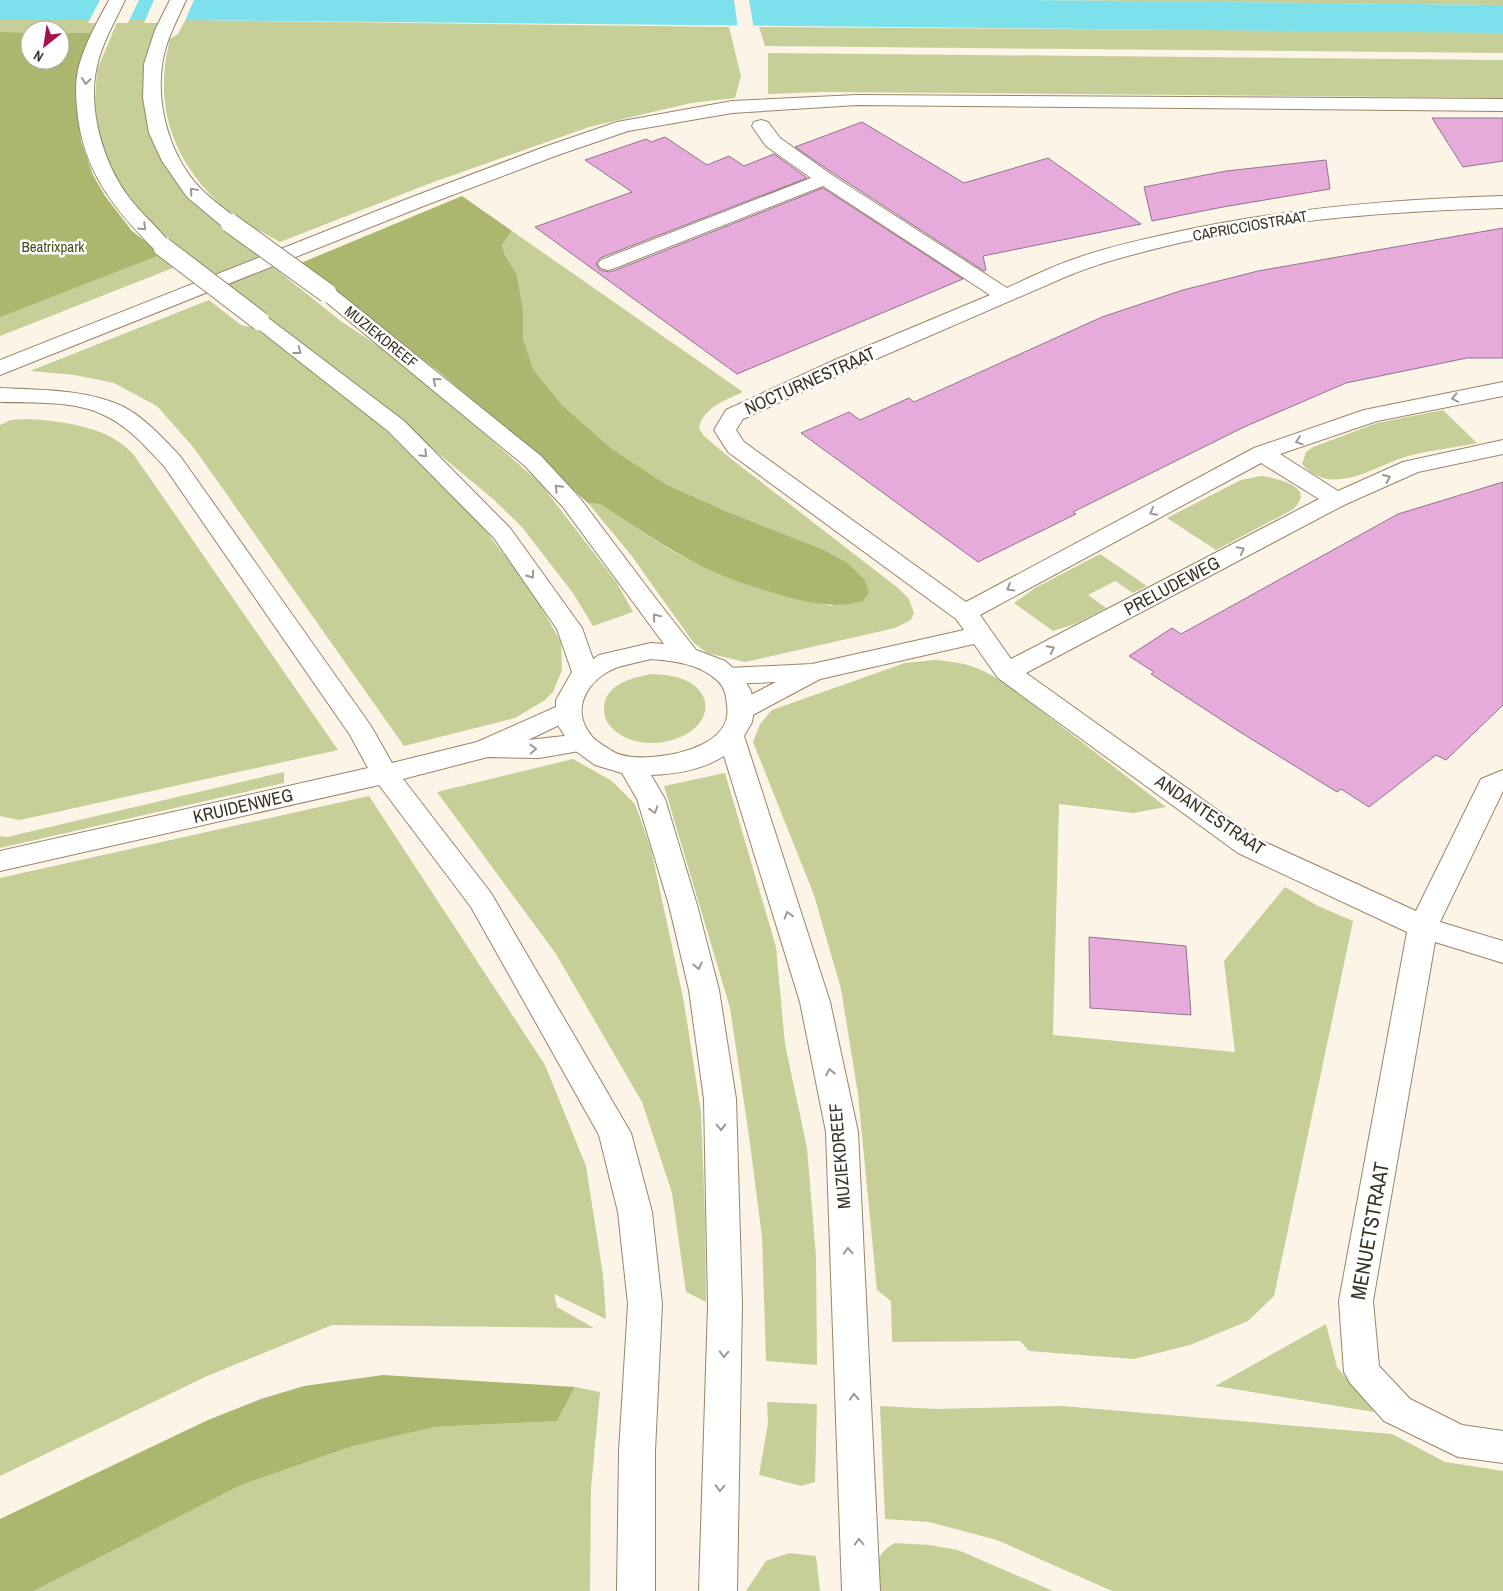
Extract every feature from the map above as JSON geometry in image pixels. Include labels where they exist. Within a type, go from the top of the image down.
[{"type":"street","points":[[117,0],[89,60],[85,87],[86,122],[96,160],[121,202],[163,247],[396,426],[502,532],[569,628],[586,674]]},
{"type":"street","name":"MUZIEKDREEF","points":[[178,0],[164,30],[153,64],[152,98],[158,132],[172,161],[194,194],[230,223],[327,293],[534,461],[571,502],[647,605],[687,655]]},
{"type":"street","points":[[0,368],[419,201],[551,151],[624,126],[703,112],[755,104],[857,100],[1503,106]]},
{"type":"street","points":[[761,126],[773,142],[824,179],[1006,296]]},
{"type":"street","points":[[608,264],[824,179]]},
{"type":"street","name":"CAPRICCIOSTRAAT","points":[[1006,296],[1096,258],[1191,235],[1283,217],[1428,204],[1503,202]]},
{"type":"street","name":"NOCTURNESTRAAT","points":[[972,624],[736,447],[726,430],[734,415],[747,408],[1006,296]]},
{"type":"street","points":[[728,676],[812,672],[972,624],[1020,582],[1262,454],[1372,415],[1503,389]]},
{"type":"street","points":[[0,395],[48,398],[90,404],[113,411],[146,434],[172,461],[362,732],[385,774],[480,900],[616,1133],[635,1212],[646,1304],[637,1451],[636,1591]]},
{"type":"street","name":"PRELUDEWEG","points":[[1007,672],[1336,500],[1411,467],[1503,447]]},
{"type":"street","points":[[1262,454],[1336,500]]},
{"type":"street","name":"ANDANTESTRAAT","points":[[972,624],[1007,672],[1248,846],[1423,927],[1503,952]]},
{"type":"street","points":[[736,723],[738,692],[728,676],[717,667],[687,655],[651,651],[632,653],[599,665],[586,674],[575,686],[569,698],[567,711],[571,728],[582,744],[596,754],[632,766],[671,766],[689,762],[706,755],[736,723],[782,690],[812,672]]},
{"type":"street","name":"KRUIDENWEG","points":[[0,861],[385,774],[485,749],[567,711]]},
{"type":"street","name":"MUZIEKDREEF","points":[[736,723],[815,1002],[842,1132],[861,1591]]},
{"type":"street","name":"KRUIDENWEG","points":[[485,749],[539,749],[582,744]]},
{"type":"street","points":[[632,766],[651,799],[683,905],[704,990],[720,1099],[725,1305],[718,1591]]},
{"type":"street","name":"MENUETSTRAAT","points":[[1503,779],[1490,786],[1423,927],[1356,1301],[1362,1372],[1397,1410],[1458,1440],[1503,1447]]},
{"type":"green space","name":"Beatrixpark","points":[[0,0],[102,21],[96,33],[70,33],[70,20],[20,20],[20,70],[34,70],[79,196],[178,266],[0,336]]},
{"type":"green space","points":[[1031,0],[1503,0],[1503,5]]},
{"type":"green space","points":[[118,20],[160,20],[144,73],[143,101],[153,142],[171,175],[202,209],[342,322],[404,363],[540,483],[617,583],[633,612],[593,626],[573,593],[521,526],[493,499],[416,435],[301,346],[156,228],[121,189],[102,151],[94,114],[97,70]]},
{"type":"green space","points":[[185,20],[729,27],[741,76],[735,98],[691,103],[589,127],[431,183],[280,242],[233,215],[209,193],[193,174],[181,154],[172,133],[166,111],[164,88],[165,64],[170,39],[178,34]]},
{"type":"green space","points":[[759,27],[1503,32],[1503,53],[765,46]]},
{"type":"green space","name":"Beatrixpark","points":[[0,32],[20,33],[20,70],[70,70],[70,33],[96,33],[83,53],[81,65],[78,105],[81,141],[93,175],[105,196],[132,231],[162,254],[0,317]]},
{"type":"green space","points":[[768,53],[1503,60],[1503,98],[823,92],[768,94]]},
{"type":"green space","points":[[462,196],[512,231],[502,245],[505,255],[517,275],[523,309],[523,339],[533,369],[562,405],[612,449],[667,485],[728,512],[822,549],[848,563],[864,579],[869,592],[863,601],[842,605],[812,603],[744,584],[707,569],[684,557],[600,504],[588,503],[508,430],[437,370],[296,265]]},
{"type":"green space","points":[[512,231],[743,392],[710,409],[701,421],[699,428],[704,436],[898,588],[909,599],[914,613],[911,620],[895,628],[745,662],[707,653],[693,642],[631,555],[588,503],[600,504],[687,559],[740,582],[776,593],[832,606],[864,579],[848,563],[822,549],[728,512],[667,485],[612,449],[562,405],[533,369],[522,339],[523,309],[517,275],[505,255],[502,245]]},
{"type":"green space","points":[[209,300],[241,325],[255,328],[374,419],[482,526],[531,590],[561,642],[562,670],[553,692],[545,700],[515,718],[404,746],[194,448],[157,406],[114,383],[75,375],[30,371]]},
{"type":"green space","points":[[1443,410],[1477,443],[1405,457],[1366,473],[1339,479],[1326,479],[1313,474],[1302,464],[1306,452],[1313,447],[1377,423]]},
{"type":"green space","points":[[25,419],[60,422],[84,427],[107,435],[126,447],[134,455],[338,750],[19,820],[0,816],[0,425],[11,420]]},
{"type":"green space","points":[[1261,476],[1277,479],[1293,486],[1301,496],[1299,502],[1292,510],[1216,550],[1167,518],[1241,480]]},
{"type":"green space","points":[[1100,554],[1147,586],[1133,593],[1115,581],[1088,595],[1106,608],[1075,624],[1053,631],[1014,603],[1035,588]]},
{"type":"green space","points":[[935,660],[973,667],[1008,685],[1166,807],[1133,813],[1059,804],[1053,1035],[1235,1052],[1224,961],[1285,887],[1318,906],[1353,921],[1274,1296],[1248,1321],[1190,1345],[1134,1359],[1029,1351],[1020,1341],[892,1342],[891,1301],[877,1290],[858,1094],[841,989],[814,895],[753,742],[760,724],[772,710],[905,663]]},
{"type":"green space","points":[[653,674],[667,675],[688,681],[699,690],[705,700],[704,715],[698,725],[679,738],[654,743],[642,742],[620,734],[608,723],[604,711],[605,700],[609,693],[621,683]]},
{"type":"green space","points":[[573,759],[612,781],[635,804],[651,849],[684,1002],[701,1112],[706,1302],[686,1292],[672,1193],[642,1102],[556,954],[437,792]]},
{"type":"green space","points":[[284,772],[284,783],[0,848],[0,836],[7,837]]},
{"type":"green space","points":[[725,773],[776,947],[785,1044],[807,1148],[816,1257],[817,1365],[766,1361],[762,1237],[730,1008],[664,786]]},
{"type":"green space","points":[[369,796],[545,1065],[586,1166],[603,1275],[606,1319],[554,1294],[557,1307],[594,1328],[332,1325],[205,1377],[0,1476],[0,878]]},
{"type":"green space","points":[[1326,1324],[1337,1367],[1374,1412],[1215,1386]]},
{"type":"green space","points":[[383,1375],[575,1387],[557,1421],[435,1427],[353,1446],[241,1485],[34,1591],[0,1591],[0,1519],[208,1420],[261,1399],[304,1386]]},
{"type":"green space","points":[[575,1387],[600,1392],[591,1488],[590,1591],[34,1591],[241,1485],[353,1446],[435,1427],[557,1421]]},
{"type":"green space","points":[[767,1402],[817,1404],[815,1482],[801,1486],[759,1475],[768,1423]]},
{"type":"green space","points":[[880,1406],[936,1409],[1062,1406],[1392,1434],[1445,1462],[1503,1471],[1503,1591],[1112,1591],[997,1540],[929,1522],[885,1519]]},
{"type":"green space","points":[[895,1543],[929,1545],[958,1550],[1053,1591],[877,1591],[877,1563],[882,1553]]},
{"type":"green space","points":[[789,1553],[816,1556],[820,1591],[746,1591],[766,1561]]},
{"type":"water","points":[[0,0],[1031,0],[1503,5],[1503,33],[178,20],[0,20]]},
{"type":"pier","points":[[100,0],[139,0],[128,23],[88,23]]},
{"type":"pier","points":[[154,0],[194,0],[184,23],[144,23]]},
{"type":"pier","points":[[734,0],[749,0],[754,29],[738,29]]},
{"type":"building","points":[[1432,118],[1503,118],[1503,161],[1463,167]]},
{"type":"building","points":[[862,122],[964,183],[1048,158],[1141,224],[983,256],[986,270],[984,271],[795,147]]},
{"type":"building","points":[[665,137],[707,165],[729,156],[744,166],[774,154],[807,178],[600,258],[596,264],[600,270],[609,272],[616,270],[823,188],[963,279],[737,374],[535,227],[632,192],[585,160],[646,139],[651,142]]},
{"type":"building","points":[[1326,160],[1330,189],[1152,221],[1144,187],[1226,171]]},
{"type":"building","points":[[1503,228],[1503,358],[1467,358],[1346,383],[1244,427],[1073,512],[1076,514],[978,562],[801,433],[849,412],[860,420],[909,398],[914,402],[1102,317],[1183,290],[1258,271]]},
{"type":"building","points":[[1503,482],[1503,705],[1446,760],[1436,755],[1369,807],[1341,789],[1337,792],[1240,732],[1151,674],[1154,672],[1129,656],[1172,628],[1181,634],[1398,514]]},
{"type":"building","points":[[1089,937],[1186,946],[1191,1015],[1090,1008]]}]
